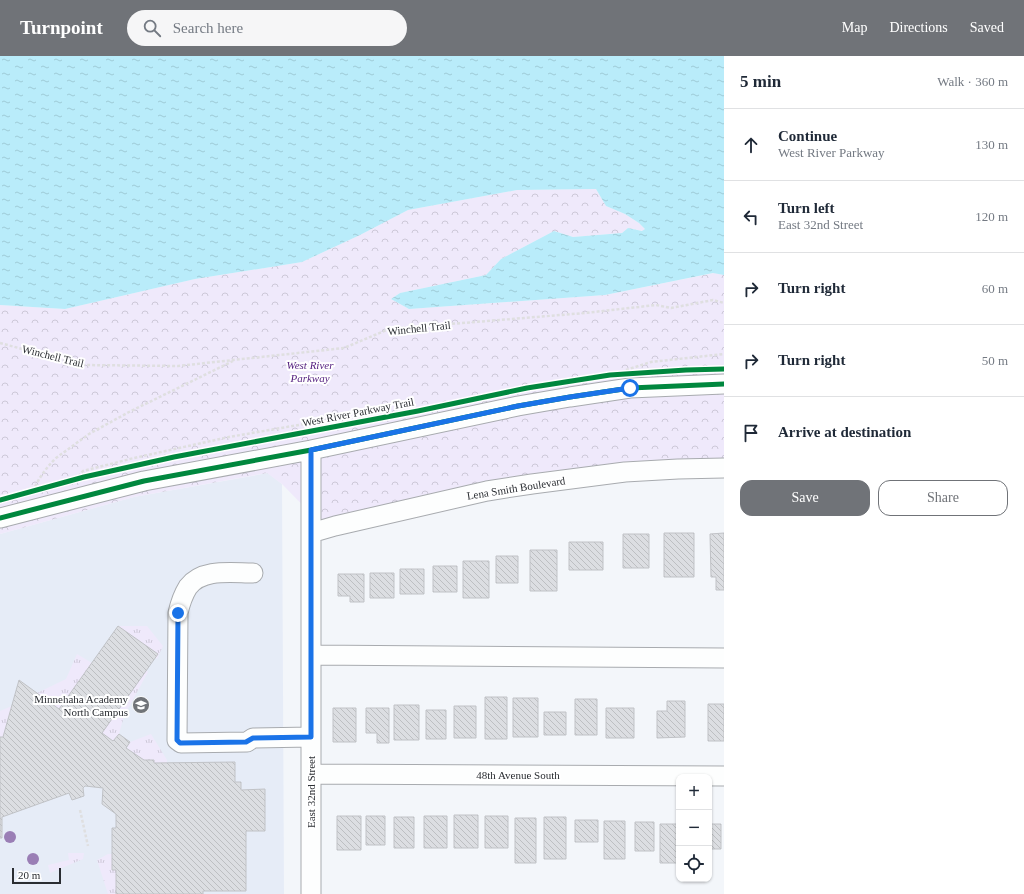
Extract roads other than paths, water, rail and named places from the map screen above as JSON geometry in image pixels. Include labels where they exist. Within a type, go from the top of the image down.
[{"type":"street","points":[[0,518],[144,480],[320,439],[630,388],[724,384]]},
{"type":"street","name":"East 32nd Street","points":[[311,894],[311,533],[320,439]]},
{"type":"street","name":"Lena Smith Boulevard","points":[[311,533],[487,491],[625,472],[724,468]]},
{"type":"street","points":[[253,573],[211,573],[199,578],[189,586],[182,599],[178,613],[177,740],[180,743],[246,742],[253,738],[311,737]]},
{"type":"street","points":[[311,656],[724,658]]},
{"type":"street","name":"48th Avenue South","points":[[311,774],[724,776]]},
{"type":"water","points":[[0,56],[724,56],[724,275],[713,273],[605,295],[409,309],[391,299],[400,293],[486,275],[501,259],[554,231],[573,237],[622,233],[628,228],[642,231],[645,229],[625,214],[606,206],[596,189],[517,190],[408,210],[360,235],[302,262],[195,279],[65,309],[0,305]]},
{"type":"place","name":"Minnehaha Academy North Campus","points":[[141,705]]},
{"type":"park label","name":"West River Parkway","points":[[310,371]]}]
